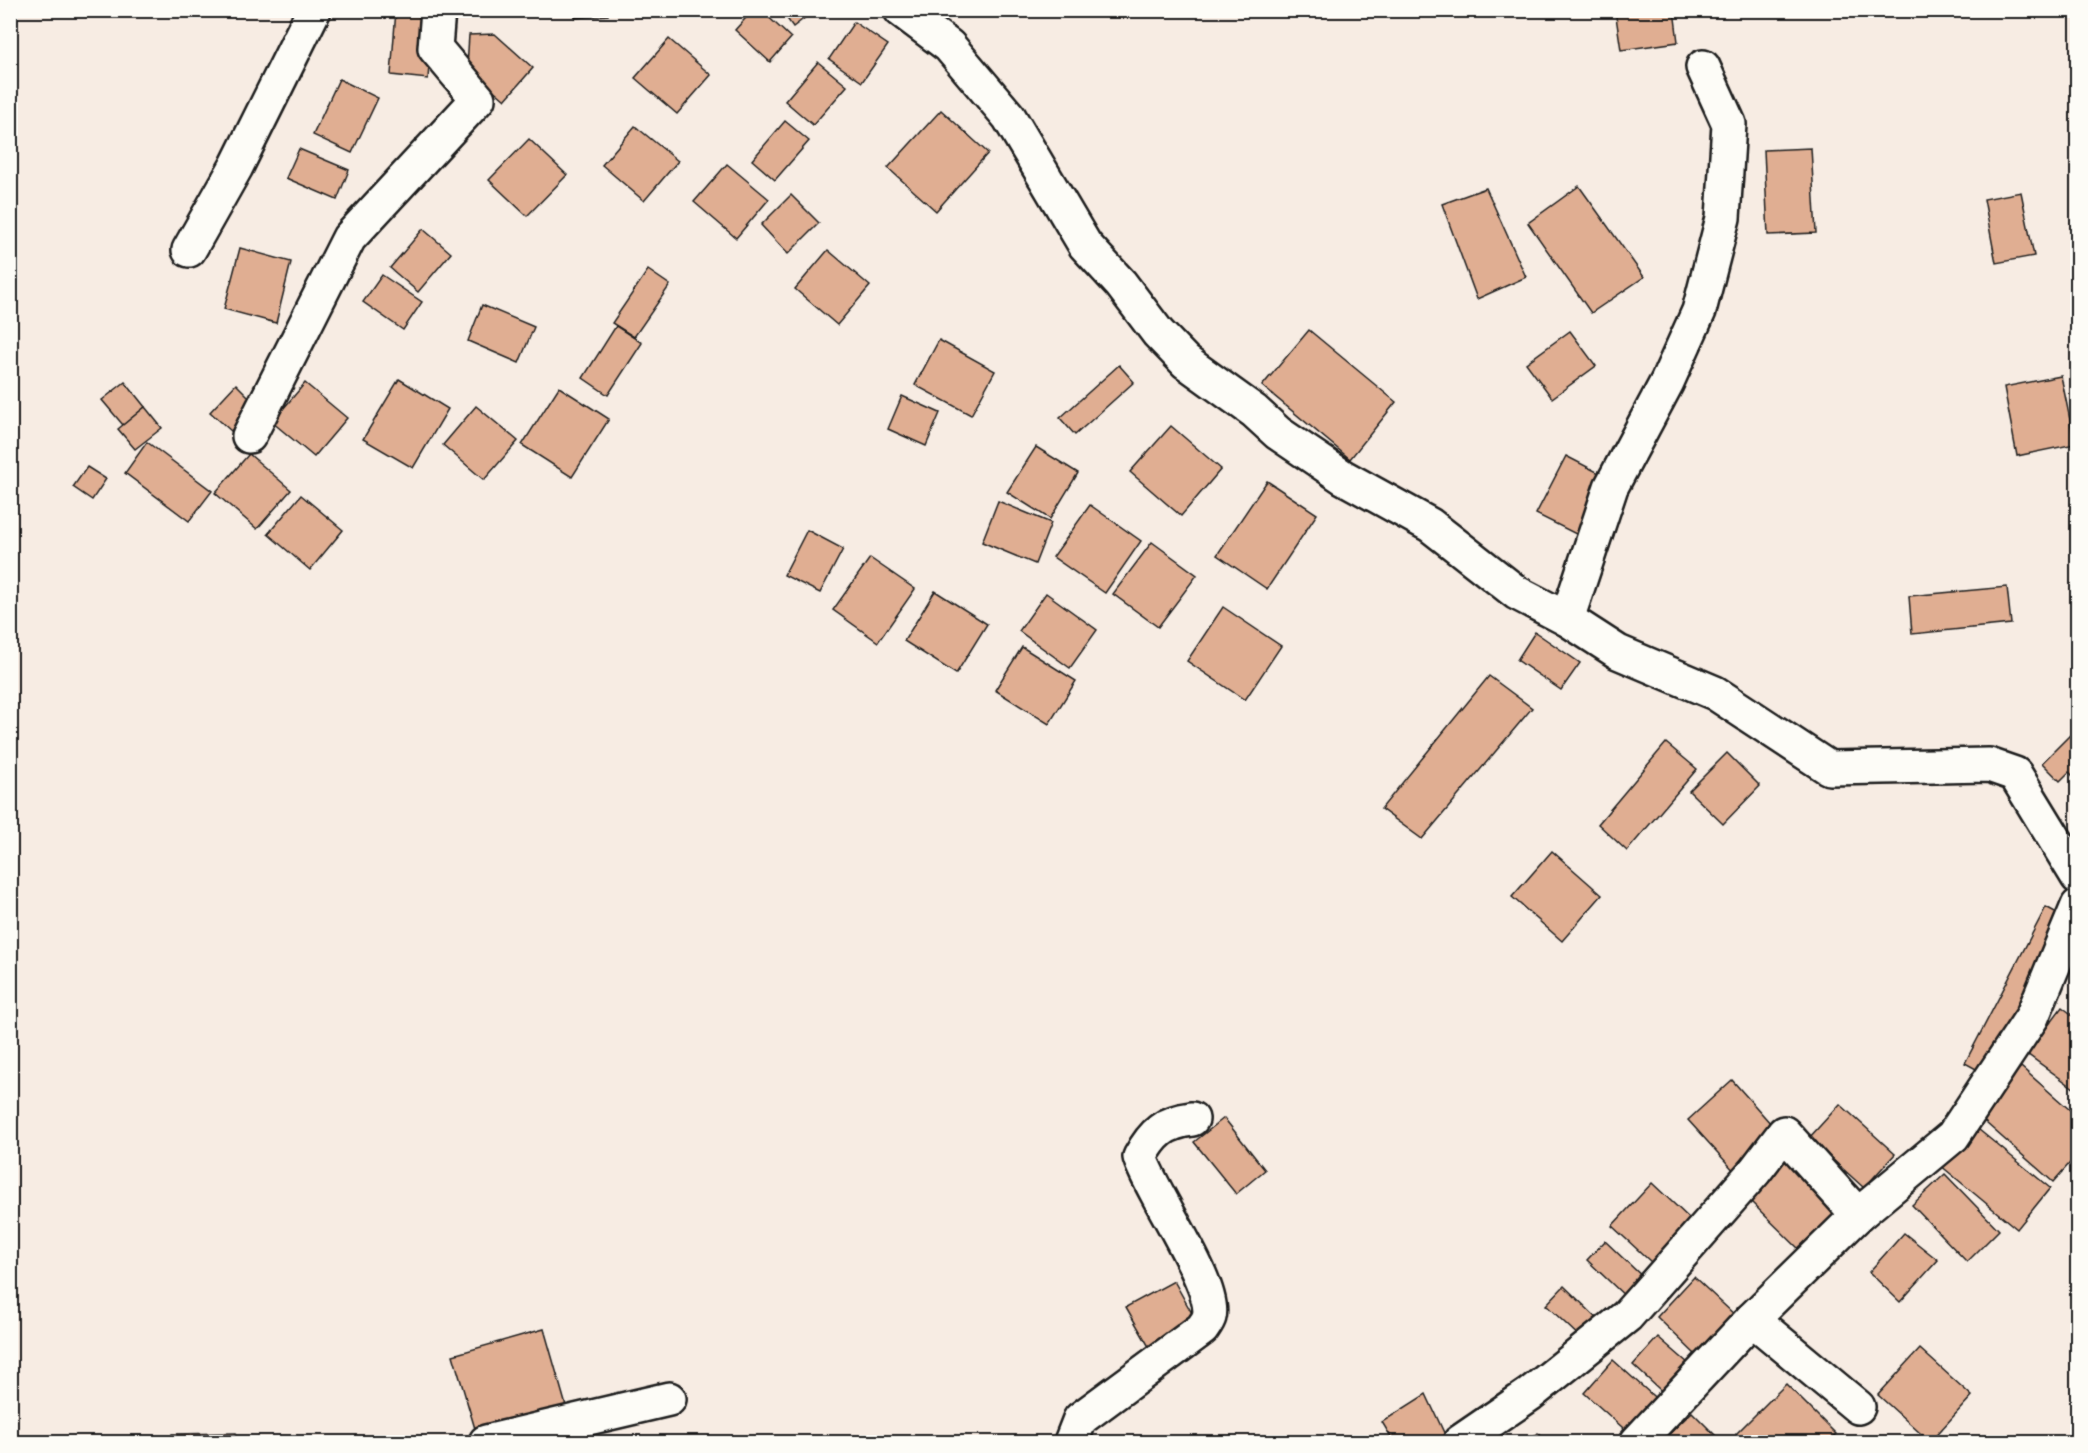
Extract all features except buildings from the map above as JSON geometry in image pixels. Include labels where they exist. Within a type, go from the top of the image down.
[{"type":"street","points":[[189,250],[236,167],[314,10]]},
{"type":"street","points":[[249,436],[349,238],[478,99],[435,48],[438,10]]},
{"type":"street","points":[[901,10],[949,46],[1010,117],[1085,245],[1121,284],[1158,333],[1186,362],[1287,439],[1343,477],[1430,525],[1517,593],[1567,619],[1618,652],[1715,693],[1829,768],[1989,765],[2015,774],[2078,877]]},
{"type":"street","points":[[1567,619],[1611,487],[1667,381],[1699,311],[1723,218],[1729,124],[1703,67]]},
{"type":"street","points":[[1637,1443],[1752,1319],[1858,1215],[1953,1136],[2032,1017],[2078,906]]},
{"type":"street","points":[[1071,1443],[1080,1419],[1202,1329],[1209,1317],[1208,1295],[1171,1215],[1146,1176],[1140,1157],[1149,1139],[1174,1121],[1192,1119]]},
{"type":"street","points":[[1460,1443],[1530,1394],[1627,1316],[1755,1171],[1784,1133],[1858,1215]]},
{"type":"street","points":[[1752,1319],[1858,1407]]},
{"type":"street","points":[[486,1443],[669,1400]]}]
